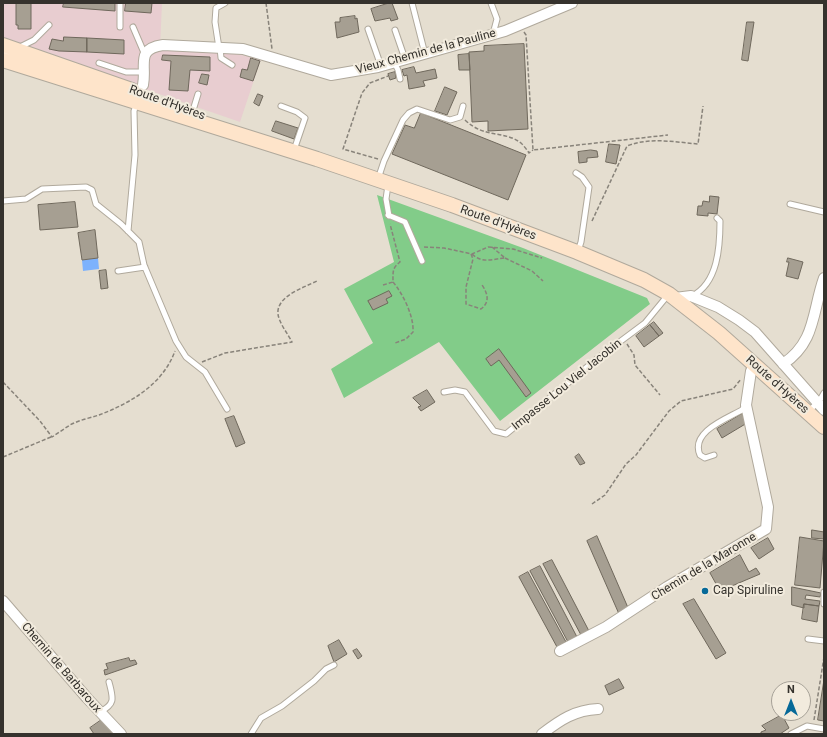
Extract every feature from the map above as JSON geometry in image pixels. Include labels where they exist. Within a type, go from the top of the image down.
[{"type":"main road","name":"Route d'Hyères","points":[[12,55],[140,93]]},
{"type":"main road","name":"Route d'Hyères","points":[[12,55],[140,93],[191,116],[294,150],[577,252],[644,280],[672,296],[719,333],[755,366],[816,409],[824,427]]},
{"type":"street","name":"Vieux Chemin de la Pauline","points":[[145,54],[148,49],[163,45],[243,49],[331,75],[381,66],[493,35],[516,27],[572,3]]},
{"type":"street","points":[[140,93],[145,54]]},
{"type":"street","points":[[783,364],[794,356],[805,342],[812,328],[824,278]]},
{"type":"street","name":"Route d'Hyères","points":[[672,296],[691,296],[718,307],[755,332],[783,364],[816,409]]},
{"type":"street","name":"Chemin de la Maronne","points":[[560,652],[606,627],[667,587],[766,529],[768,507],[746,405],[751,372],[755,366]]},
{"type":"street","name":"Chemin de Barbaroux","points":[[3,601],[121,734]]},
{"type":"street","points":[[542,734],[569,715],[587,709],[598,709]]},
{"type":"lane","points":[[120,3],[120,27]]},
{"type":"lane","points":[[225,3],[216,8],[215,22],[221,58],[232,65]]},
{"type":"lane","points":[[412,3],[425,54]]},
{"type":"lane","points":[[491,3],[497,18],[496,28],[493,35]]},
{"type":"lane","points":[[12,55],[34,40],[49,25]]},
{"type":"lane","points":[[133,27],[145,54]]},
{"type":"lane","points":[[368,29],[381,66]]},
{"type":"lane","points":[[395,30],[405,59]]},
{"type":"lane","points":[[394,62],[398,70],[400,80]]},
{"type":"lane","points":[[99,63],[126,72],[143,72]]},
{"type":"lane","points":[[128,231],[134,155],[134,111],[140,93]]},
{"type":"lane","points":[[191,116],[198,94]]},
{"type":"lane","points":[[281,106],[297,112],[305,118],[294,150]]},
{"type":"lane","points":[[422,260],[405,222],[388,215],[383,182],[384,161],[403,120],[409,113],[417,108],[450,120],[460,117],[463,106]]},
{"type":"lane","points":[[576,173],[582,177],[589,187],[582,242],[577,252]]},
{"type":"lane","points":[[3,201],[26,199],[42,189],[86,187],[92,190],[96,204],[139,242],[145,267],[176,341],[186,357],[205,372],[227,408]]},
{"type":"lane","points":[[790,204],[824,212]]},
{"type":"lane","points":[[691,296],[702,288],[711,278],[720,231],[720,221],[717,218]]},
{"type":"lane","points":[[118,271],[145,267]]},
{"type":"lane","name":"Impasse Lou Viel Jacobin","points":[[444,392],[456,390],[465,392],[494,431],[506,434],[645,323],[672,296]]},
{"type":"lane","points":[[816,409],[824,393]]},
{"type":"lane","points":[[714,455],[705,458],[700,455],[697,448],[703,434],[742,410],[746,405]]},
{"type":"lane","points":[[824,592],[824,604]]},
{"type":"lane","points":[[808,638],[824,641]]},
{"type":"lane","points":[[251,734],[261,718],[282,706],[314,681],[326,669],[334,665]]},
{"type":"lane","points":[[100,712],[109,708],[113,698],[109,682]]},
{"type":"lane","points":[[791,734],[796,730],[813,726],[824,729]]},
{"type":"path","points":[[266,3],[273,58]]},
{"type":"path","points":[[516,27],[526,35],[533,150]]},
{"type":"path","points":[[384,161],[343,149],[362,93],[370,84],[388,76]]},
{"type":"path","points":[[584,228],[590,225],[627,146],[657,140],[698,144],[703,106]]},
{"type":"path","points":[[460,117],[472,127],[522,144],[529,153],[533,150],[668,135]]},
{"type":"path","points":[[388,215],[400,262],[394,266],[392,271],[393,282],[399,290],[413,324],[413,332],[406,339],[395,344]]},
{"type":"path","points":[[416,247],[444,248],[472,254],[477,259],[485,261],[505,258]]},
{"type":"path","points":[[472,254],[478,250],[492,247],[513,249],[542,258]]},
{"type":"path","points":[[492,247],[505,258],[532,271],[543,282]]},
{"type":"path","points":[[472,254],[473,259],[465,297],[466,304],[481,309],[486,306],[488,299],[482,285]]},
{"type":"path","points":[[197,365],[225,353],[292,342],[278,314],[279,307],[283,300],[291,294],[317,281]]},
{"type":"path","points":[[383,285],[393,282]]},
{"type":"path","points":[[623,340],[634,355],[635,365],[660,395]]},
{"type":"path","points":[[3,457],[52,437],[71,425],[127,403],[154,383],[166,371],[173,358],[176,341]]},
{"type":"path","points":[[592,504],[605,494],[626,464],[636,455],[669,411],[677,404],[698,396],[732,389],[742,378]]},
{"type":"path","points":[[3,382],[40,421],[52,437]]},
{"type":"path","points":[[813,726],[824,657]]},
{"type":"shaded area","points":[[3,3],[162,3],[160,48],[216,50],[261,59],[240,122],[3,40]]},
{"type":"green space","points":[[377,195],[523,248],[647,298],[650,304],[500,421],[439,342],[344,398],[331,369],[373,343],[344,289],[394,262]]},
{"type":"water","points":[[98,258],[99,269],[83,271],[82,260]]},
{"type":"building","points":[[31,3],[31,29],[18,29],[18,25],[16,25],[16,4]]},
{"type":"building","points":[[64,3],[115,3],[115,11],[63,7]]},
{"type":"building","points":[[126,3],[152,3],[151,13],[125,11]]},
{"type":"building","points":[[392,3],[398,19],[391,21],[390,18],[375,21],[371,9]]},
{"type":"building","points":[[355,16],[355,19],[357,18],[359,32],[337,38],[335,22],[340,22],[340,18]]},
{"type":"building","points":[[747,22],[754,22],[748,61],[742,60]]},
{"type":"building","points":[[64,37],[87,38],[87,52],[59,51],[49,49],[52,39],[63,41]]},
{"type":"building","points":[[87,38],[124,40],[124,54],[87,52]]},
{"type":"building","points":[[524,44],[528,129],[488,131],[488,121],[472,122],[469,52],[484,51],[484,46]]},
{"type":"building","points":[[469,54],[470,70],[459,70],[458,55]]},
{"type":"building","points":[[163,55],[210,57],[210,71],[190,70],[188,91],[169,90],[171,61],[162,60]]},
{"type":"building","points":[[251,58],[260,61],[253,81],[240,77],[242,69],[247,70]]},
{"type":"building","points":[[414,67],[416,73],[435,69],[437,78],[423,81],[425,86],[409,89],[407,75],[404,76],[402,70]]},
{"type":"building","points":[[395,72],[396,78],[390,80],[388,74]]},
{"type":"building","points":[[202,74],[209,75],[207,85],[199,83]]},
{"type":"building","points":[[445,87],[457,92],[447,115],[435,111]]},
{"type":"building","points":[[258,94],[263,96],[259,106],[254,103]]},
{"type":"building","points":[[421,113],[526,155],[508,200],[392,154],[405,125],[414,128]]},
{"type":"building","points":[[276,121],[298,128],[294,139],[272,131]]},
{"type":"building","points":[[609,144],[620,145],[616,164],[606,162]]},
{"type":"building","points":[[591,150],[597,151],[598,157],[587,158],[587,162],[579,163],[578,152]]},
{"type":"building","points":[[710,196],[719,197],[717,214],[708,213],[708,216],[697,215],[698,206],[702,206],[703,201],[709,202]]},
{"type":"building","points":[[75,202],[78,227],[40,230],[38,205]]},
{"type":"building","points":[[95,230],[98,258],[82,260],[78,233]]},
{"type":"building","points":[[788,258],[803,262],[798,279],[786,276],[789,262],[787,262]]},
{"type":"building","points":[[106,270],[108,288],[101,289],[99,271]]},
{"type":"building","points":[[389,291],[392,296],[386,299],[388,303],[373,310],[368,301]]},
{"type":"building","points":[[654,322],[663,333],[659,336],[650,325]]},
{"type":"building","points":[[650,325],[659,336],[644,347],[636,336]]},
{"type":"building","points":[[499,349],[531,393],[526,397],[499,360],[491,366],[486,359]]},
{"type":"building","points":[[427,390],[435,402],[421,411],[418,407],[421,406],[413,398]]},
{"type":"building","points":[[742,414],[747,423],[722,438],[717,429]]},
{"type":"building","points":[[234,416],[245,443],[236,447],[225,419]]},
{"type":"building","points":[[579,454],[585,463],[580,465],[575,457]]},
{"type":"building","points":[[812,530],[824,532],[824,539],[812,538]]},
{"type":"building","points":[[597,536],[629,610],[619,614],[587,541]]},
{"type":"building","points":[[800,537],[824,541],[820,588],[795,585]]},
{"type":"building","points":[[768,538],[774,549],[759,559],[751,548]]},
{"type":"building","points":[[740,555],[749,572],[756,568],[760,574],[720,591],[710,573]]},
{"type":"building","points":[[552,560],[589,631],[581,635],[543,564]]},
{"type":"building","points":[[540,566],[577,637],[568,642],[530,571]]},
{"type":"building","points":[[528,572],[566,642],[557,647],[519,577]]},
{"type":"building","points":[[792,587],[821,593],[820,597],[806,595],[805,599],[820,601],[819,606],[804,604],[804,608],[792,605]]},
{"type":"building","points":[[694,599],[726,653],[716,659],[683,604]]},
{"type":"building","points":[[804,604],[819,606],[817,622],[802,619]]},
{"type":"building","points":[[339,640],[347,654],[334,662],[328,646]]},
{"type":"building","points":[[357,649],[362,656],[358,659],[353,651]]},
{"type":"building","points":[[129,658],[130,661],[135,660],[137,664],[105,675],[104,670],[108,669],[106,664]]},
{"type":"building","points":[[619,679],[624,688],[609,695],[605,686]]},
{"type":"building","points":[[824,680],[824,721],[818,720]]},
{"type":"building","points":[[103,719],[113,733],[94,734],[90,728]]},
{"type":"building","points":[[771,721],[785,721],[789,728],[780,734],[761,734],[761,732],[766,730],[762,726]]},
{"type":"place","name":"Cap Spiruline","points":[[705,591]]}]
